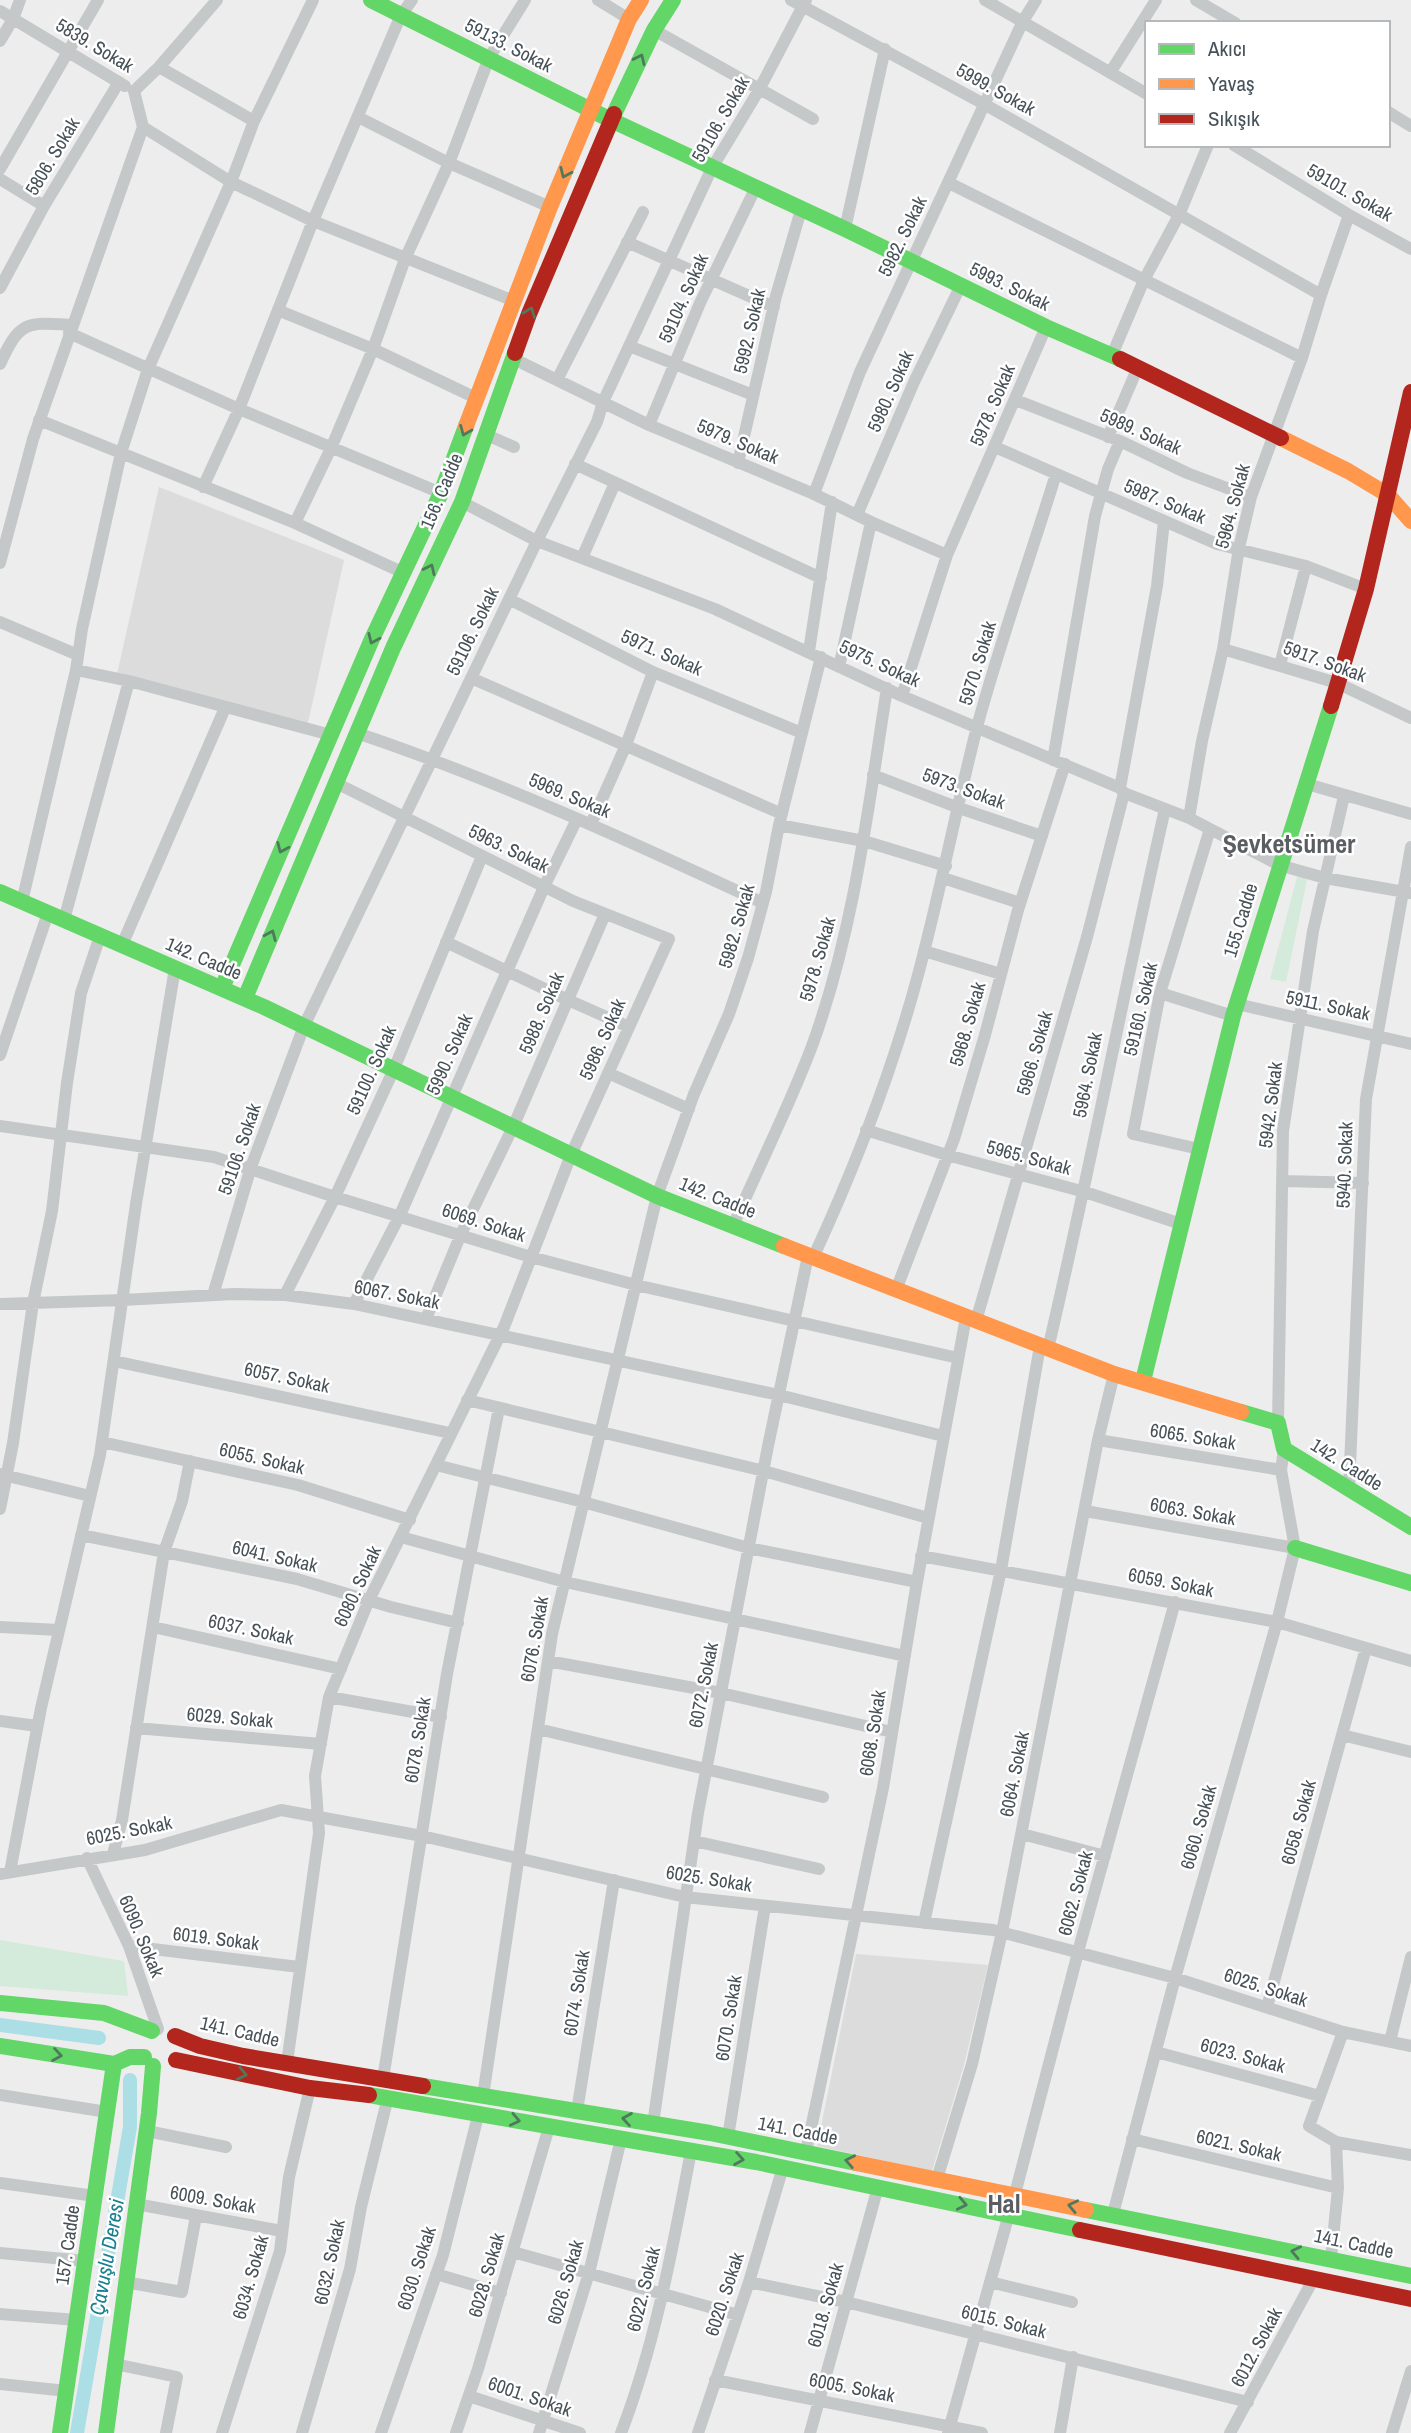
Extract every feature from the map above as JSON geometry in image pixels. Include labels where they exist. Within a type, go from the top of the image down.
[{"type":"street","points":[[0,41],[20,0]]},
{"type":"street","points":[[0,169],[98,0]]},
{"type":"street","points":[[0,563],[40,420],[143,127],[134,91],[218,0]]},
{"type":"street","points":[[22,902],[76,670],[121,453],[148,369],[231,182],[254,121],[313,0]]},
{"type":"street","name":"59133. Sokak","points":[[371,0],[611,120]]},
{"type":"street","points":[[203,487],[239,409],[280,311],[313,221],[401,15],[412,0]]},
{"type":"street","points":[[295,523],[332,446],[373,349],[405,260],[449,163],[489,58],[525,0]]},
{"type":"street","points":[[598,0],[629,19]]},
{"type":"street","name":"156. Cadde","points":[[222,988],[331,735],[441,493],[550,207],[629,19],[641,0]]},
{"type":"street","name":"156. Cadde","points":[[244,998],[393,649],[462,502],[529,314],[611,120],[654,30],[673,0]]},
{"type":"street","points":[[985,0],[1145,93]]},
{"type":"street","name":"5982. Sokak","points":[[814,494],[860,372],[909,261],[949,183],[1023,21],[1036,0]]},
{"type":"street","points":[[1110,73],[1156,0]]},
{"type":"street","points":[[1196,0],[1232,21]]},
{"type":"street","name":"5999. Sokak","points":[[800,2],[1321,295]]},
{"type":"street","name":"59106. Sokak","points":[[213,1295],[251,1167],[304,1026],[597,422],[603,402],[712,168],[759,90],[800,2]]},
{"type":"street","name":"5839. Sokak","points":[[0,11],[134,91]]},
{"type":"street","points":[[654,30],[813,119]]},
{"type":"street","points":[[845,229],[885,49]]},
{"type":"street","points":[[159,67],[254,121]]},
{"type":"street","name":"5806. Sokak","points":[[0,288],[44,206],[119,82]]},
{"type":"street","points":[[1390,113],[1411,126]]},
{"type":"street","points":[[358,117],[449,163],[550,207]]},
{"type":"street","name":"5993. Sokak","points":[[611,120],[845,229],[1046,327],[1112,355],[1348,471],[1388,495],[1411,522]]},
{"type":"street","points":[[143,127],[231,182],[313,221],[405,260],[514,301]]},
{"type":"street","points":[[1112,355],[1144,280],[1179,215],[1207,147]]},
{"type":"street","name":"59101. Sokak","points":[[1237,147],[1411,249]]},
{"type":"street","points":[[0,179],[44,206]]},
{"type":"street","points":[[949,183],[1302,358]]},
{"type":"street","name":"59104. Sokak","points":[[649,425],[711,279],[755,189]]},
{"type":"street","name":"5992. Sokak","points":[[738,463],[774,307],[801,210]]},
{"type":"street","points":[[558,379],[643,212]]},
{"type":"street","name":"5964. Sokak","points":[[1189,818],[1202,741],[1223,649],[1239,548],[1251,498],[1302,358],[1349,215]]},
{"type":"street","points":[[628,242],[774,307]]},
{"type":"street","name":"5980. Sokak","points":[[857,515],[914,382],[961,285]]},
{"type":"street","points":[[280,311],[373,349],[478,400]]},
{"type":"street","points":[[0,364],[22,328],[36,322],[71,329],[148,369],[441,493]]},
{"type":"street","name":"5978. Sokak","points":[[902,695],[947,555],[1046,327]]},
{"type":"street","points":[[629,346],[753,395]]},
{"type":"street","name":"5979. Sokak","points":[[514,359],[649,425],[814,494],[947,555]]},
{"type":"street","name":"5968. Sokak","points":[[896,1290],[947,1155],[1042,836],[1059,762],[1069,656],[1100,494],[1114,439],[1138,368]]},
{"type":"street","name":"155.Cadde","points":[[1143,1381],[1235,1010],[1366,589],[1411,392]]},
{"type":"street","name":"5989. Sokak","points":[[1016,400],[1251,498]]},
{"type":"street","points":[[40,420],[295,523],[404,573]]},
{"type":"street","points":[[486,435],[513,447]]},
{"type":"street","name":"5987. Sokak","points":[[995,447],[1217,544],[1306,566],[1366,589]]},
{"type":"street","points":[[575,464],[821,578]]},
{"type":"street","name":"5970. Sokak","points":[[866,1130],[883,1086],[924,951],[945,872],[977,727],[1056,474]]},
{"type":"street","points":[[582,558],[615,483]]},
{"type":"street","points":[[1388,495],[1411,505]]},
{"type":"street","name":"5975. Sokak","points":[[462,502],[537,541],[715,609],[902,695],[1189,818],[1279,865],[1325,878],[1408,892]]},
{"type":"street","points":[[809,651],[832,502]]},
{"type":"street","name":"5966. Sokak","points":[[971,1319],[1018,1175],[1087,937],[1122,791],[1157,586],[1164,521]]},
{"type":"street","points":[[839,667],[871,522]]},
{"type":"street","points":[[1280,665],[1306,566]]},
{"type":"street","name":"5971. Sokak","points":[[509,599],[653,671],[802,733]]},
{"type":"street","points":[[0,622],[78,655]]},
{"type":"street","name":"5917. Sokak","points":[[1223,649],[1337,683],[1411,718]]},
{"type":"street","name":"5982. Sokak","points":[[657,1196],[689,1109],[729,1014],[748,958],[821,657]]},
{"type":"street","points":[[76,670],[129,681],[331,735]]},
{"type":"street","points":[[591,824],[625,747],[653,671]]},
{"type":"street","points":[[471,678],[780,819],[864,841],[1020,903]]},
{"type":"street","points":[[64,920],[129,681]]},
{"type":"street","name":"5978. Sokak","points":[[733,1226],[812,1047],[851,912],[887,688]]},
{"type":"street","points":[[122,945],[225,708]]},
{"type":"street","name":"5969. Sokak","points":[[357,733],[432,758],[591,824],[763,903]]},
{"type":"street","name":"5973. Sokak","points":[[873,775],[1042,836]]},
{"type":"street","name":"5963. Sokak","points":[[336,783],[544,887],[669,939]]},
{"type":"street","points":[[1307,784],[1411,814]]},
{"type":"street","name":"5942. Sokak","points":[[1278,1423],[1283,1131],[1313,931],[1343,796]]},
{"type":"street","name":"5964. Sokak","points":[[924,1923],[1000,1570],[1044,1348],[1084,1192],[1104,1085],[1165,809]]},
{"type":"street","name":"5990. Sokak","points":[[354,1304],[400,1215],[544,887],[578,819]]},
{"type":"street","name":"59160. Sokak","points":[[1199,1149],[1133,1134],[1160,993],[1210,829]]},
{"type":"street","name":"5940. Sokak","points":[[1349,1488],[1366,1099],[1408,892],[1411,847]]},
{"type":"street","name":"59100. Sokak","points":[[285,1295],[335,1197],[394,1069],[482,856]]},
{"type":"street","name":"142. Cadde","points":[[0,892],[244,998],[657,1196],[1114,1374],[1278,1423],[1284,1449],[1411,1527]]},
{"type":"street","points":[[0,1055],[48,914]]},
{"type":"street","name":"5988. Sokak","points":[[426,1319],[461,1234],[513,1126],[605,914]]},
{"type":"street","points":[[0,1509],[3,1475],[33,1303],[52,1211],[81,993],[100,936]]},
{"type":"street","name":"5986. Sokak","points":[[571,1155],[669,939]]},
{"type":"street","points":[[446,942],[629,1027]]},
{"type":"street","points":[[924,951],[1001,974]]},
{"type":"street","points":[[5,1873],[102,1442],[145,1145],[175,968]]},
{"type":"street","name":"5911. Sokak","points":[[1160,993],[1235,1010],[1300,1019],[1411,1045]]},
{"type":"street","points":[[608,1073],[689,1109]]},
{"type":"street","name":"6069. Sokak","points":[[0,1126],[214,1157],[531,1257],[636,1285],[958,1358]]},
{"type":"street","name":"5965. Sokak","points":[[866,1130],[1084,1192],[1181,1224]]},
{"type":"street","name":"6072. Sokak","points":[[653,2124],[694,1841],[794,1322],[811,1257],[839,1201],[866,1130]]},
{"type":"street","name":"6080. Sokak","points":[[287,2063],[319,1833],[315,1776],[329,1697],[369,1600],[501,1334],[571,1155]]},
{"type":"street","points":[[1283,1181],[1363,1183]]},
{"type":"street","name":"6076. Sokak","points":[[483,2096],[548,1661],[583,1502],[657,1196]]},
{"type":"street","name":"6067. Sokak","points":[[0,1304],[213,1295],[285,1295],[354,1304],[779,1395],[943,1436]]},
{"type":"street","name":"6068. Sokak","points":[[806,2152],[892,1732],[958,1358],[971,1319]]},
{"type":"street","name":"6057. Sokak","points":[[114,1361],[450,1433]]},
{"type":"street","name":"6064. Sokak","points":[[936,2179],[972,2064],[1002,1932],[1098,1440],[1114,1374]]},
{"type":"street","points":[[467,1400],[764,1471],[928,1518]]},
{"type":"street","name":"6078. Sokak","points":[[383,2079],[441,1717],[499,1408]]},
{"type":"street","name":"6065. Sokak","points":[[1098,1440],[1281,1470]]},
{"type":"street","name":"6055. Sokak","points":[[102,1442],[298,1485],[411,1520]]},
{"type":"street","name":"6060. Sokak","points":[[1113,2214],[1175,1978],[1277,1622],[1295,1548],[1281,1470],[1284,1449]]},
{"type":"street","points":[[113,1854],[122,1820],[164,1552],[183,1501],[190,1461]]},
{"type":"street","points":[[436,1465],[749,1548],[917,1582]]},
{"type":"street","points":[[3,1475],[90,1496]]},
{"type":"street","name":"6063. Sokak","points":[[1085,1511],[1295,1548]]},
{"type":"street","name":"6041. Sokak","points":[[81,1535],[297,1579],[458,1623]]},
{"type":"street","points":[[401,1537],[565,1582],[905,1656]]},
{"type":"street","points":[[1295,1548],[1411,1583]]},
{"type":"street","name":"6059. Sokak","points":[[921,1556],[1277,1622],[1411,1661]]},
{"type":"street","name":"6062. Sokak","points":[[1015,2194],[1175,1602]]},
{"type":"street","name":"6037. Sokak","points":[[152,1627],[341,1668]]},
{"type":"street","points":[[0,1628],[59,1630]]},
{"type":"street","name":"6058. Sokak","points":[[1267,2007],[1366,1648]]},
{"type":"street","points":[[548,1661],[721,1693],[892,1732]]},
{"type":"street","points":[[329,1697],[441,1717]]},
{"type":"street","points":[[0,1721],[37,1726]]},
{"type":"street","name":"6029. Sokak","points":[[136,1728],[321,1744]]},
{"type":"street","points":[[538,1729],[823,1797]]},
{"type":"street","points":[[1342,1735],[1411,1752]]},
{"type":"street","name":"6025. Sokak","points":[[5,1873],[145,1850],[281,1810],[422,1836],[685,1897],[1002,1932],[1175,1978],[1343,2032],[1411,2046]]},
{"type":"street","points":[[1022,1834],[1105,1856]]},
{"type":"street","points":[[694,1841],[819,1870]]},
{"type":"street","name":"6090. Sokak","points":[[87,1858],[129,1946],[155,2030]]},
{"type":"street","name":"6074. Sokak","points":[[578,2111],[614,1880]]},
{"type":"street","name":"6070. Sokak","points":[[728,2137],[765,1906]]},
{"type":"street","name":"6019. Sokak","points":[[129,1946],[299,1967]]},
{"type":"street","points":[[1390,2041],[1411,1957]]},
{"type":"street","points":[[0,2003],[104,2013],[155,2030],[170,2032],[175,2036],[180,2048],[176,2060],[165,2067],[131,2057],[114,2064],[0,2046]]},
{"type":"street","points":[[106,2433],[147,2132],[148,2061],[142,2046],[143,2040],[155,2030]]},
{"type":"street","points":[[1343,2032],[1308,2126],[1336,2142],[1411,2155]]},
{"type":"street","name":"141. Cadde","points":[[175,2036],[200,2046],[287,2063],[806,2152],[1411,2276]]},
{"type":"street","name":"6023. Sokak","points":[[1156,2052],[1320,2096]]},
{"type":"street","name":"141. Cadde","points":[[176,2060],[310,2088],[479,2112],[549,2127],[783,2167],[1411,2299]]},
{"type":"street","name":"157. Cadde","points":[[60,2433],[114,2064]]},
{"type":"street","name":"6034. Sokak","points":[[222,2433],[280,2250],[289,2176],[310,2088]]},
{"type":"street","points":[[0,2095],[107,2112]]},
{"type":"street","name":"6032. Sokak","points":[[302,2433],[350,2269],[361,2207],[388,2097]]},
{"type":"street","name":"6030. Sokak","points":[[381,2433],[443,2255],[479,2112]]},
{"type":"street","points":[[650,2144],[653,2124]]},
{"type":"street","name":"6028. Sokak","points":[[456,2433],[501,2293],[549,2127]]},
{"type":"street","points":[[691,2151],[695,2131]]},
{"type":"street","points":[[147,2132],[226,2147]]},
{"type":"street","name":"6026. Sokak","points":[[539,2433],[589,2273],[621,2139]]},
{"type":"street","name":"6021. Sokak","points":[[1132,2139],[1338,2189]]},
{"type":"street","points":[[1331,2259],[1338,2189],[1336,2142]]},
{"type":"street","name":"6022. Sokak","points":[[621,2433],[636,2394],[663,2292],[691,2151]]},
{"type":"street","name":"6020. Sokak","points":[[698,2433],[750,2282],[783,2167]]},
{"type":"street","points":[[0,2183],[95,2196]]},
{"type":"street","name":"6018. Sokak","points":[[810,2433],[878,2187]]},
{"type":"street","name":"6009. Sokak","points":[[136,2204],[282,2231]]},
{"type":"street","points":[[948,2430],[1009,2214]]},
{"type":"street","points":[[1109,2235],[1113,2214]]},
{"type":"street","points":[[125,2282],[182,2292],[196,2216]]},
{"type":"street","points":[[513,2252],[738,2315]]},
{"type":"street","points":[[0,2253],[86,2261]]},
{"type":"street","points":[[436,2274],[501,2293]]},
{"type":"street","name":"6012. Sokak","points":[[1230,2433],[1314,2278]]},
{"type":"street","name":"6015. Sokak","points":[[750,2282],[846,2302],[1248,2402]]},
{"type":"street","points":[[990,2282],[1072,2302]]},
{"type":"street","points":[[0,2314],[77,2319]]},
{"type":"street","points":[[1060,2433],[1073,2357]]},
{"type":"street","points":[[115,2364],[177,2377],[166,2433]]},
{"type":"street","points":[[1392,2433],[1411,2371]]},
{"type":"street","name":"6005. Sokak","points":[[715,2380],[948,2430],[982,2433]]},
{"type":"street","points":[[0,2384],[67,2391]]},
{"type":"street","name":"6001. Sokak","points":[[468,2396],[580,2433]]},
{"type":"shaded area","points":[[159,487],[344,560],[308,723],[117,674]]},
{"type":"shaded area","points":[[856,1954],[988,1965],[964,2065],[932,2171],[817,2146]]},
{"type":"green space","points":[[1298,873],[1308,875],[1286,982],[1270,979]]},
{"type":"green space","points":[[0,1940],[124,1961],[128,1996],[0,1986]]},
{"type":"waterway","name":"Çavuşlu Deresi","points":[[0,2025],[99,2038]]},
{"type":"waterway","name":"Çavuşlu Deresi","points":[[77,2433],[130,2127],[130,2080]]},
{"type":"traffic: fast","points":[[371,0],[611,120],[845,229],[1046,327],[1120,359]]},
{"type":"traffic: fast","points":[[614,114],[654,30],[673,0]]},
{"type":"traffic: fast","points":[[245,998],[393,648],[462,502],[515,353]]},
{"type":"traffic: fast","points":[[222,988],[372,639],[441,493],[466,426]]},
{"type":"traffic: fast","points":[[1143,1381],[1233,1016],[1331,706]]},
{"type":"traffic: fast","points":[[0,892],[264,1007],[657,1196],[784,1246]]},
{"type":"traffic: fast","points":[[1241,1412],[1278,1423],[1284,1449],[1411,1527]]},
{"type":"traffic: fast","points":[[1295,1548],[1411,1583]]},
{"type":"traffic: fast","points":[[0,2003],[104,2013],[152,2031]]},
{"type":"traffic: fast","points":[[0,2046],[114,2064],[130,2057],[144,2057]]},
{"type":"traffic: fast","points":[[60,2433],[114,2064]]},
{"type":"traffic: fast","points":[[106,2433],[153,2066]]},
{"type":"traffic: fast","points":[[423,2086],[710,2133],[856,2163]]},
{"type":"traffic: fast","points":[[369,2095],[756,2162],[1080,2230]]},
{"type":"traffic: fast","points":[[1086,2210],[1411,2276]]},
{"type":"traffic: slow","points":[[466,426],[550,207],[629,19],[641,0]]},
{"type":"traffic: slow","points":[[1281,438],[1348,471],[1388,495],[1411,521]]},
{"type":"traffic: slow","points":[[784,1246],[1114,1374],[1241,1412]]},
{"type":"traffic: slow","points":[[856,2163],[1086,2210]]},
{"type":"traffic: jam","points":[[515,353],[614,114]]},
{"type":"traffic: jam","points":[[1120,359],[1281,438]]},
{"type":"traffic: jam","points":[[1331,706],[1366,589],[1411,392]]},
{"type":"traffic: jam","points":[[175,2036],[200,2046],[243,2056],[423,2086]]},
{"type":"traffic: jam","points":[[176,2060],[310,2088],[369,2095]]},
{"type":"traffic: jam","points":[[1080,2230],[1411,2299]]},
{"type":"district","name":"Şevketsümer","points":[[1289,844]]},
{"type":"district","name":"Hal","points":[[1004,2204]]}]
